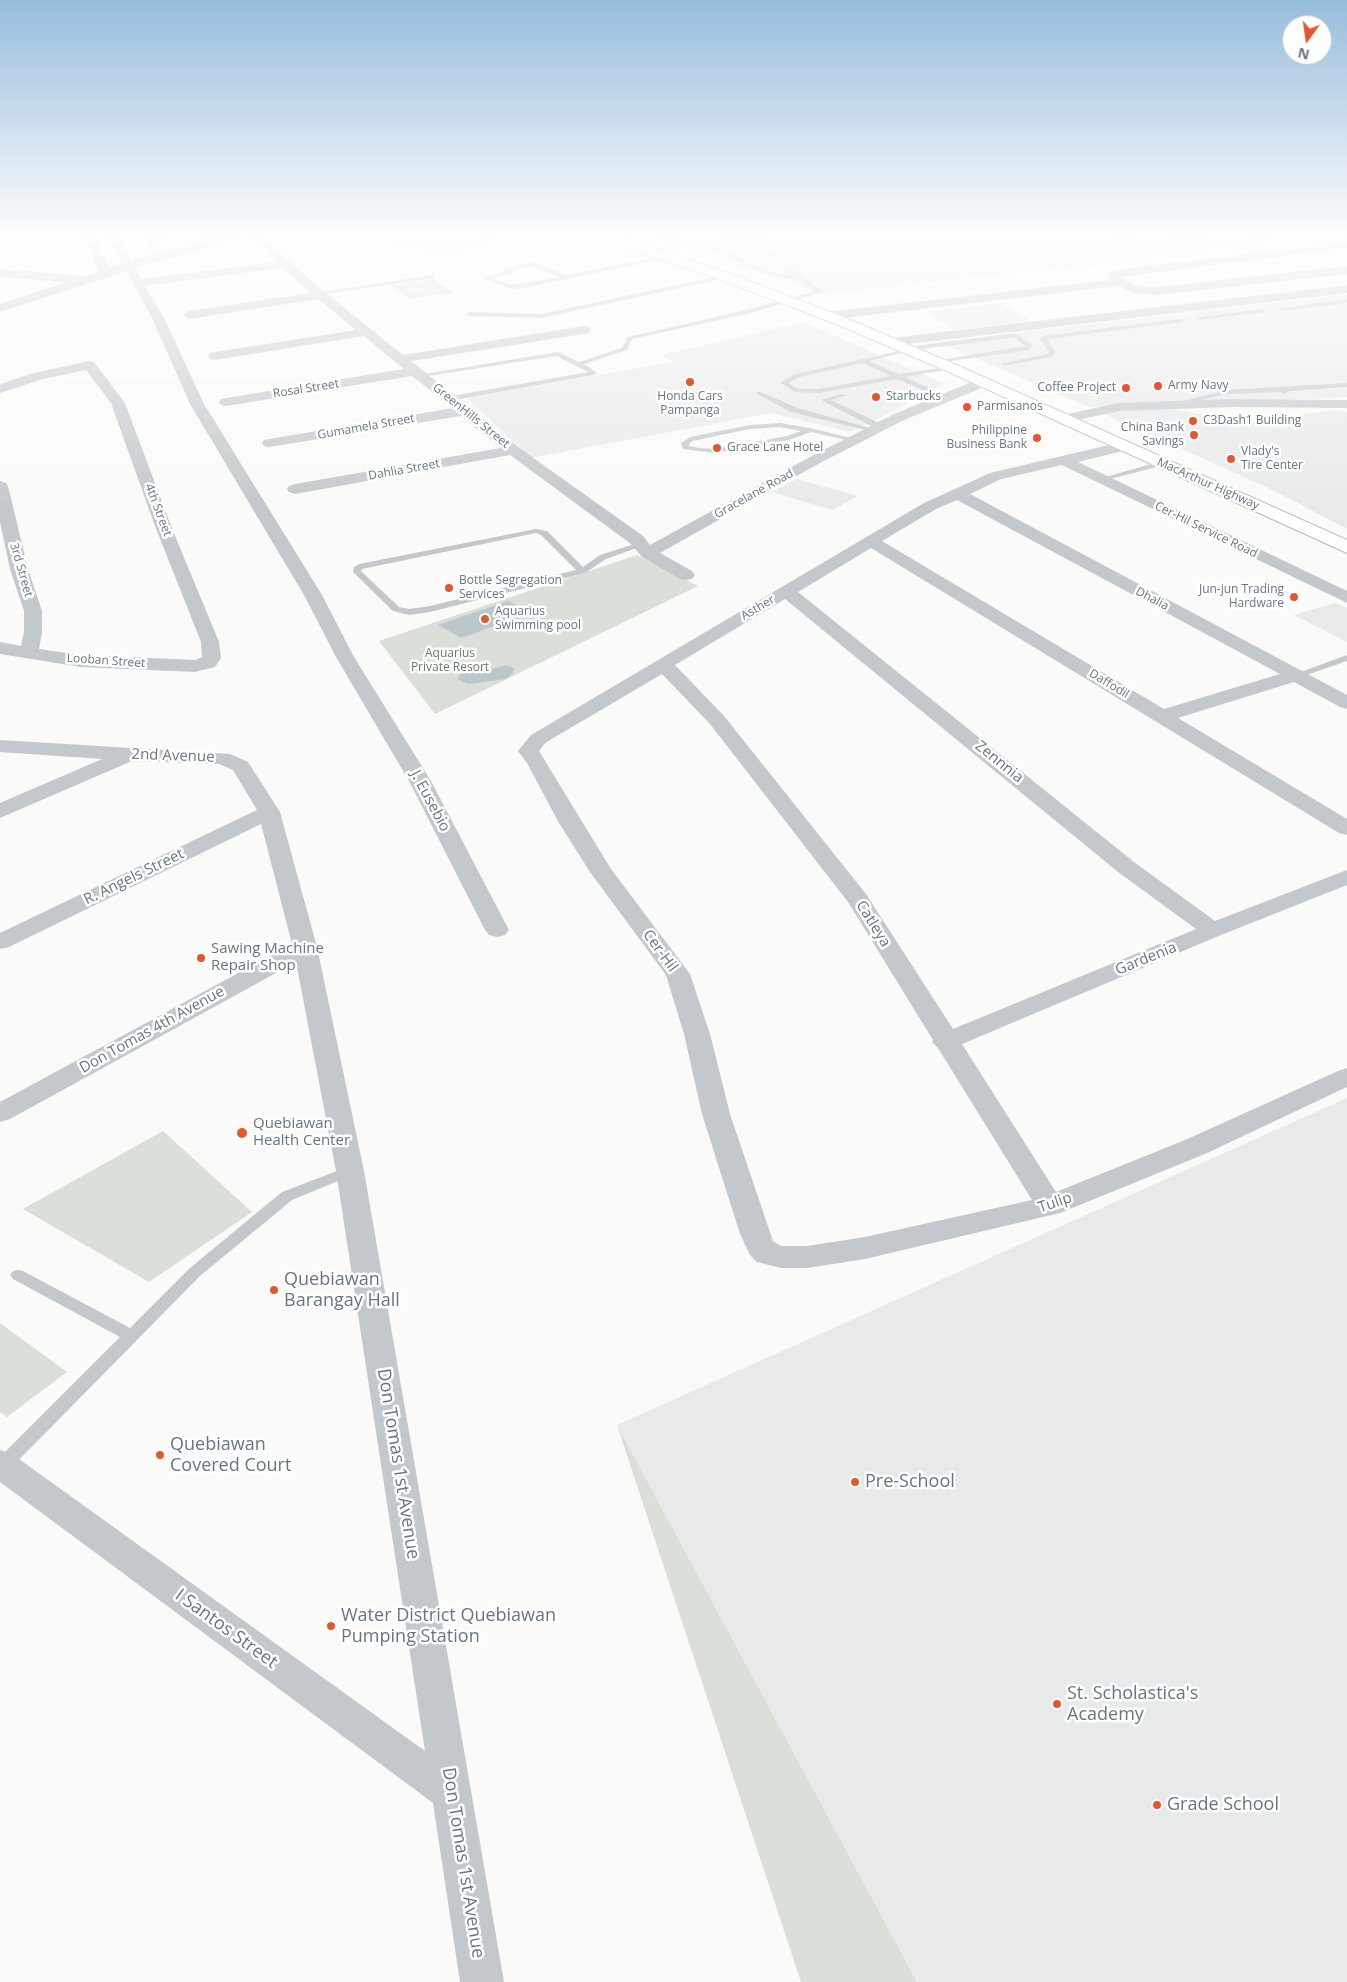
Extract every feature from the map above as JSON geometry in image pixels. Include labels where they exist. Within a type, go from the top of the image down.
[{"type":"highway","name":"MacArthur Highway","points":[[853,326],[953,368],[1347,547]]},
{"type":"street","name":"J. Eusebio","points":[[162,326],[198,404],[313,595],[345,656],[420,781],[497,930]]},
{"type":"street","name":"GreenHills Street","points":[[360,326],[463,411],[513,450],[637,540],[645,549]]},
{"type":"street","points":[[891,342],[1024,326]]},
{"type":"street","points":[[401,359],[584,330]]},
{"type":"street","points":[[215,356],[367,332]]},
{"type":"street","name":"4th Street","points":[[0,389],[39,376],[89,365],[118,403],[210,642],[211,661]]},
{"type":"street","name":"Rosal Street","points":[[226,402],[419,373]]},
{"type":"street","name":"Gracelane Road","points":[[645,549],[899,417],[984,382]]},
{"type":"street","points":[[1063,419],[1119,407],[1174,404],[1347,404]]},
{"type":"street","name":"Gumamela Street","points":[[270,443],[463,411]]},
{"type":"street","name":"Asther","points":[[528,751],[538,739],[930,506],[996,476],[1126,446]]},
{"type":"street","name":"Dahlia Street","points":[[295,489],[513,450]]},
{"type":"street","name":"Cer-Hil Service Road","points":[[1065,461],[1347,598]]},
{"type":"street","name":"3rd Street","points":[[0,486],[19,569],[33,611],[33,632],[28,654]]},
{"type":"street","name":"Dhalia","points":[[957,494],[1347,703]]},
{"type":"street","name":"Daffodil","points":[[870,541],[1347,828]]},
{"type":"street","points":[[645,549],[686,575]]},
{"type":"street","points":[[0,572],[19,569]]},
{"type":"street","name":"Zennnia","points":[[786,591],[1126,867],[1213,930]]},
{"type":"street","name":"Looban Street","points":[[0,648],[81,661],[195,666],[204,665],[211,661]]},
{"type":"street","name":"Catleya","points":[[664,665],[717,720],[858,899],[945,1042],[1050,1206]]},
{"type":"street","points":[[1163,716],[1295,676]]},
{"type":"street","name":"2nd Avenue","points":[[0,746],[129,755],[198,756],[234,761],[241,766],[269,812],[305,947]]},
{"type":"street","name":"Cer-Hil","points":[[528,751],[536,761],[570,823],[601,872],[678,974],[697,1034],[716,1114],[755,1234]]},
{"type":"street","points":[[0,811],[129,755]]},
{"type":"street","name":"R. Angels Street","points":[[0,942],[269,812]]},
{"type":"street","name":"Gardenia","points":[[945,1042],[1213,930],[1347,877]]},
{"type":"street","name":"Don Tomas 4th Avenue","points":[[0,1113],[305,947]]},
{"type":"street","name":"Don Tomas 1st Avenue","points":[[305,947],[350,1171],[482,1982]]},
{"type":"street","name":"Tulip","points":[[755,1234],[760,1247],[768,1254],[781,1257],[807,1257],[865,1248],[1050,1206],[1195,1147],[1347,1077]]},
{"type":"street","name":"I Santos Street","points":[[1,1465],[451,1793]]},
{"type":"lane","points":[[579,364],[625,349],[626,343],[630,338],[679,326]]},
{"type":"lane","points":[[1003,364],[1049,356],[1052,352],[1043,338],[1136,326]]},
{"type":"lane","points":[[903,379],[818,391],[797,390],[784,383],[786,380],[798,375],[908,349],[1011,336],[1016,336],[1030,346],[1028,348],[936,361]]},
{"type":"lane","points":[[419,373],[558,354],[594,373],[449,399]]},
{"type":"lane","points":[[863,361],[946,398]]},
{"type":"lane","points":[[877,428],[825,400],[953,368]]},
{"type":"lane","points":[[1174,404],[1226,392],[1347,385]]},
{"type":"lane","points":[[1280,404],[1280,393],[1289,389]]},
{"type":"lane","points":[[759,393],[794,410],[877,428]]},
{"type":"lane","points":[[810,430],[790,438],[715,451],[686,447],[685,443],[690,439],[765,425],[780,425],[810,430],[855,440]]},
{"type":"lane","points":[[1102,479],[1162,463]]},
{"type":"lane","points":[[582,571],[544,533],[536,531],[357,569],[396,609],[409,612],[430,609],[582,571],[603,558],[645,549]]},
{"type":"lane","points":[[1295,676],[1347,658]]},
{"type":"lane","points":[[1,1465],[195,1272],[286,1196],[350,1171]]},
{"type":"lane","points":[[18,1275],[132,1336]]},
{"type":"shaded area","points":[[785,326],[814,326],[945,384],[851,432],[771,413],[530,458],[467,398],[673,362],[661,355]]},
{"type":"shaded area","points":[[950,326],[985,326],[955,330]]},
{"type":"shaded area","points":[[1070,326],[1347,326],[1347,397],[1089,407],[938,342]]},
{"type":"shaded area","points":[[1151,407],[1179,410],[1239,423],[1335,410],[1347,412],[1347,529],[1277,492],[1104,414],[1111,411]]},
{"type":"shaded area","points":[[797,479],[858,496],[832,510],[772,492]]},
{"type":"shaded area","name":"Aquarius Swimming pool","points":[[508,601],[530,613],[461,638],[438,625]]},
{"type":"shaded area","points":[[1335,603],[1347,608],[1347,642],[1294,615]]},
{"type":"shaded area","name":"Aquarius Swimming pool","points":[[505,665],[514,668],[513,673],[506,679],[468,684],[457,679],[462,672],[486,671]]},
{"type":"shaded area","name":"St. Scholastica's Academy","points":[[1347,1098],[1347,1982],[917,1982],[617,1425]]},
{"type":"green space","name":"Aquarius Private Resort","points":[[637,555],[698,586],[435,714],[379,641]]},
{"type":"green space","points":[[163,1131],[252,1212],[149,1282],[23,1209]]},
{"type":"green space","points":[[0,1323],[67,1372],[7,1417],[0,1412]]},
{"type":"green space","points":[[617,1425],[917,1982],[801,1982]]},
{"type":"place","name":"Honda Cars Pampanga","points":[[690,382]]},
{"type":"place","name":"Army Navy","points":[[1158,386]]},
{"type":"place","name":"Coffee Project","points":[[1126,388]]},
{"type":"place","name":"Starbucks","points":[[876,397]]},
{"type":"place","name":"Parmisanos","points":[[967,407]]},
{"type":"place","name":"C3Dash1 Building","points":[[1193,421]]},
{"type":"place","name":"China Bank Savings","points":[[1194,435]]},
{"type":"place","name":"Philippine Business Bank","points":[[1037,438]]},
{"type":"place","name":"Grace Lane Hotel","points":[[717,448]]},
{"type":"place","name":"Vlady's Tire Center","points":[[1231,459]]},
{"type":"place","name":"Bottle Segregation Services","points":[[449,588]]},
{"type":"place","name":"Jun-jun Trading Hardware","points":[[1294,597]]},
{"type":"place","name":"Aquarius Swimming pool","points":[[485,619]]},
{"type":"place","name":"Sawing Machine Repair Shop","points":[[201,958]]},
{"type":"place","name":"Quebiawan Health Center","points":[[242,1133]]},
{"type":"place","name":"Quebiawan Barangay Hall","points":[[274,1290]]},
{"type":"place","name":"Quebiawan Covered Court","points":[[160,1455]]},
{"type":"place","name":"Pre-School","points":[[855,1482]]},
{"type":"place","name":"Water District Quebiawan Pumping Station","points":[[331,1626]]},
{"type":"place","name":"St. Scholastica's Academy","points":[[1057,1704]]},
{"type":"place","name":"Grade School","points":[[1157,1805]]}]
